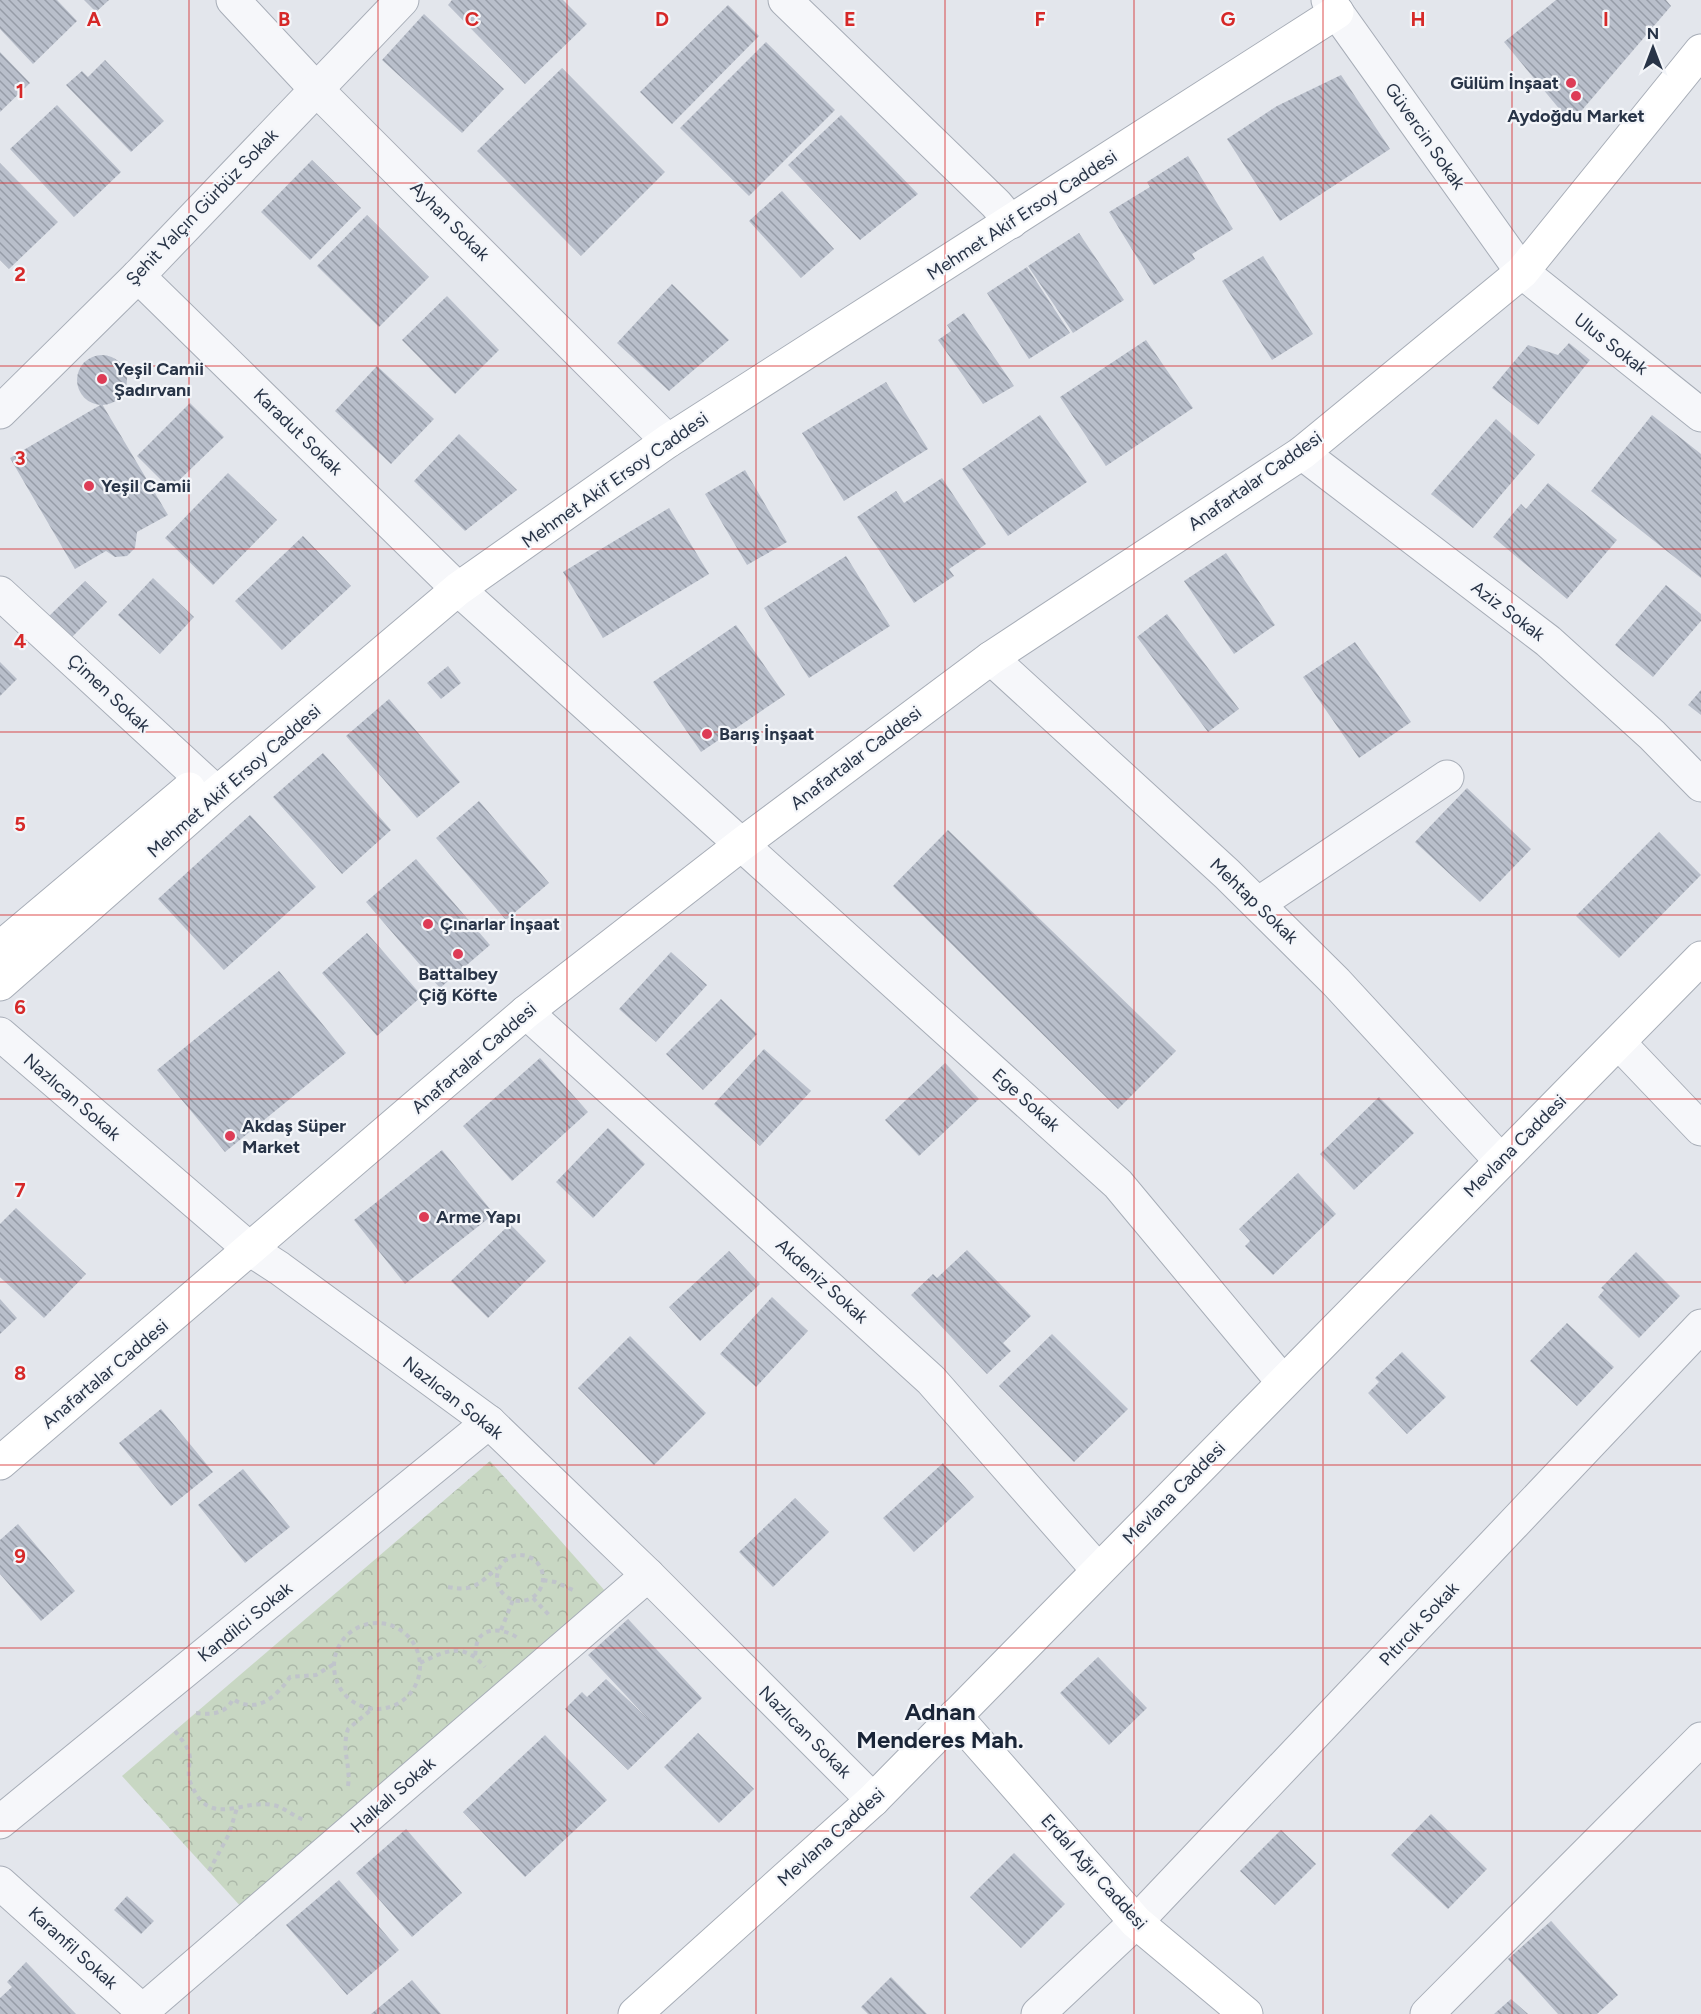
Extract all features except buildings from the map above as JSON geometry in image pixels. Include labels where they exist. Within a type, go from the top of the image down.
[{"type":"street","name":"Ayhan Sokak","points":[[233,0],[316,88],[661,433]]},
{"type":"street","name":"Şehit Yalçın Gürbüz Sokak","points":[[0,412],[138,276],[402,0]]},
{"type":"street","points":[[785,0],[1003,213]]},
{"type":"street","name":"Mehmet Akif Ersoy Caddesi","points":[[0,948],[209,786],[450,581],[661,433],[1003,213],[1283,48],[1332,6]]},
{"type":"street","name":"Güvercin Sokak","points":[[1332,6],[1522,272]]},
{"type":"street","name":"Anafartalar Caddesi","points":[[0,1463],[526,1012],[742,844],[991,658],[1302,453],[1522,272],[1701,51]]},
{"type":"street","name":"Ulus Sokak","points":[[1522,272],[1701,415]]},
{"type":"street","name":"Karadut Sokak","points":[[138,276],[450,581],[742,844]]},
{"type":"street","name":"Aziz Sokak","points":[[1302,453],[1548,641],[1652,735],[1701,785]]},
{"type":"street","name":"Çimen Sokak","points":[[0,593],[209,786]]},
{"type":"street","name":"Mehtap Sokak","points":[[991,658],[1258,904],[1336,982],[1500,1161]]},
{"type":"street","points":[[1258,904],[1447,777]]},
{"type":"street","name":"Mehmet Akif Ersoy Caddesi","points":[[0,984],[209,786]]},
{"type":"street","name":"Ege Sokak","points":[[742,844],[1118,1184],[1283,1382]]},
{"type":"street","name":"Mevlana Caddesi","points":[[635,2014],[873,1800],[1701,958]]},
{"type":"street","name":"Akdeniz Sokak","points":[[526,1012],[931,1380],[1098,1570]]},
{"type":"street","name":"Nazlıcan Sokak","points":[[0,1034],[251,1250],[489,1422],[648,1575],[873,1800]]},
{"type":"street","points":[[1619,1043],[1701,1129]]},
{"type":"street","name":"Pıtırcık Sokak","points":[[1038,2014],[1136,1922],[1701,1326]]},
{"type":"street","name":"Kandilci Sokak","points":[[0,1822],[489,1422]]},
{"type":"street","name":"Halkalı Sokak","points":[[142,2013],[648,1575]]},
{"type":"street","name":"Erdal Ağır Caddesi","points":[[955,1716],[1136,1922],[1246,2014]]},
{"type":"street","points":[[1427,2014],[1701,1739]]},
{"type":"street","name":"Karanfil Sokak","points":[[0,1883],[142,2013]]},
{"type":"path","points":[[448,1587],[465,1590],[480,1583],[500,1566],[512,1556],[527,1556],[540,1565],[543,1580],[540,1590],[533,1598],[513,1600],[503,1595],[496,1576],[500,1566]]},
{"type":"path","points":[[543,1580],[555,1582],[578,1593]]},
{"type":"path","points":[[501,1630],[513,1600]]},
{"type":"path","points":[[376,1623],[392,1625],[406,1634],[415,1647],[420,1663],[418,1678],[410,1693],[397,1704],[373,1708],[358,1704],[345,1695],[337,1680],[334,1664],[338,1648],[347,1635],[360,1626],[376,1623]]},
{"type":"path","points":[[475,1656],[478,1640],[484,1633],[501,1630],[521,1641]]},
{"type":"path","points":[[420,1663],[444,1652],[463,1650],[475,1656],[489,1671]]},
{"type":"path","points":[[196,1713],[209,1715],[218,1713],[229,1707],[233,1699],[249,1705],[262,1704],[274,1698],[290,1677],[316,1675],[334,1664]]},
{"type":"path","points":[[347,1791],[348,1765],[344,1754],[348,1729],[373,1708]]},
{"type":"path","points":[[175,1731],[187,1746],[190,1757],[188,1769],[190,1784],[196,1796],[209,1807],[225,1811],[262,1803],[277,1805],[290,1815],[311,1820]]},
{"type":"path","points":[[209,1871],[229,1834],[237,1808]]},
{"type":"green space","points":[[490,1461],[606,1592],[253,1920],[122,1776]]},
{"type":"place","name":"Gülüm İnşaat","points":[[1571,83]]},
{"type":"place","name":"Aydoğdu Market","points":[[1576,96]]},
{"type":"place","name":"Yeşil Camii Şadırvanı","points":[[102,379]]},
{"type":"place","name":"Yeşil Camii","points":[[89,486]]},
{"type":"place","name":"Barış İnşaat","points":[[707,734]]},
{"type":"place","name":"Çınarlar İnşaat","points":[[428,924]]},
{"type":"place","name":"Battalbey Çiğ Köfte","points":[[458,954]]},
{"type":"place","name":"Akdaş Süper Market","points":[[230,1136]]},
{"type":"place","name":"Arme Yapı","points":[[424,1217]]},
{"type":"district","name":"Adnan Menderes Mah.","points":[[940,1726]]}]
